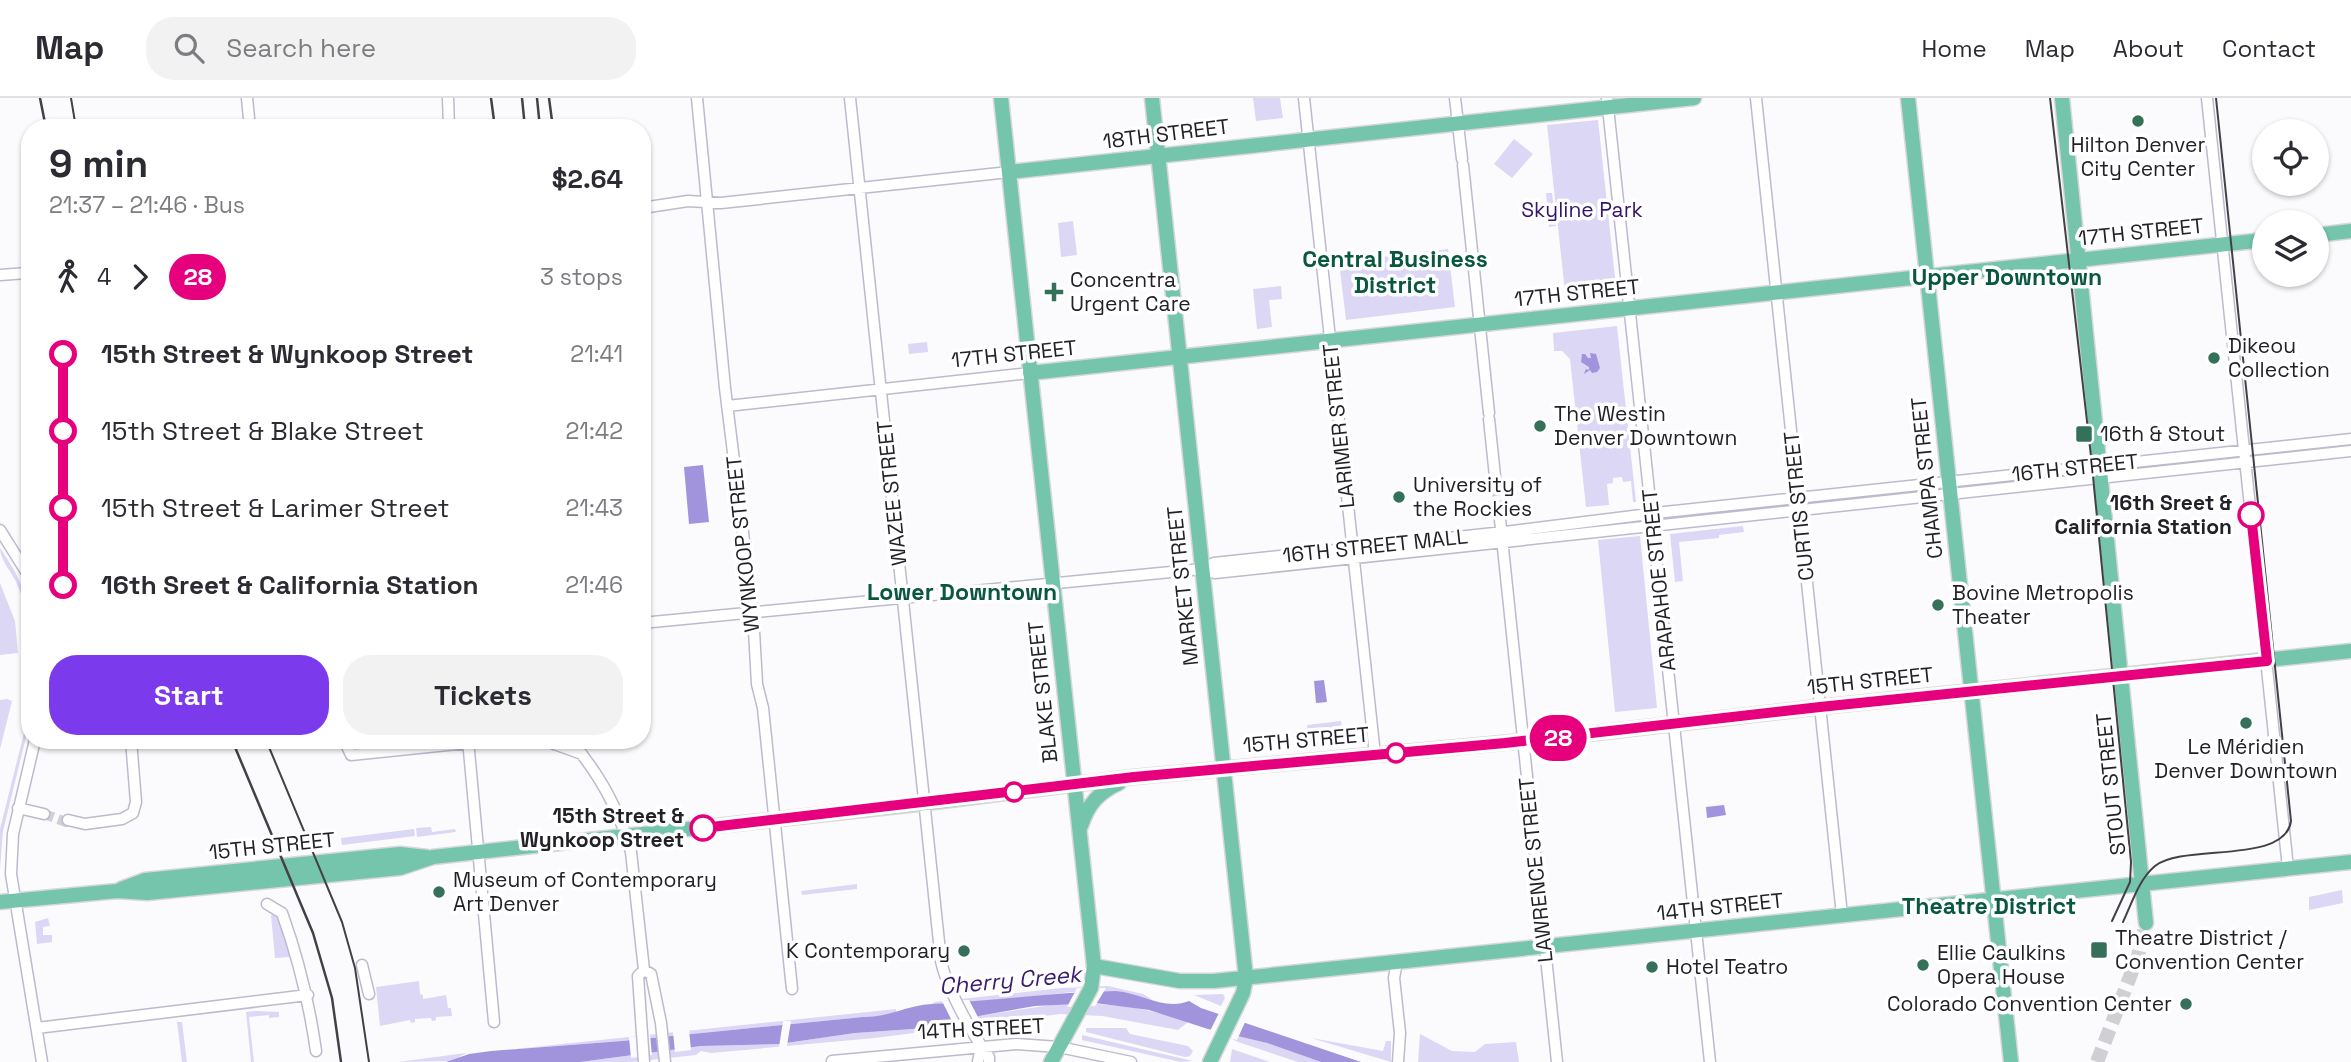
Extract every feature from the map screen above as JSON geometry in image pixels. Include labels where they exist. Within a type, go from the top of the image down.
[{"type":"main road","name":"BLAKE STREET","points":[[1001,98],[1094,973]]},
{"type":"main road","name":"MARKET STREET","points":[[1152,98],[1246,978],[1237,1008],[1213,1056]]},
{"type":"main road","name":"18TH STREET","points":[[1009,172],[1458,123],[1608,102],[1695,98]]},
{"type":"main road","name":"CHAMPA STREET","points":[[1908,98],[2011,1062]]},
{"type":"main road","name":"STOUT STREET","points":[[2062,98],[2146,923]]},
{"type":"main road","points":[[2329,234],[2351,231]]},
{"type":"main road","name":"17TH STREET","points":[[1030,373],[2252,241]]},
{"type":"main road","name":"15TH STREET","points":[[0,902],[117,891],[145,880],[171,877],[400,854],[433,858],[1134,777],[1522,741],[2351,651]]},
{"type":"main road","points":[[1079,831],[1086,811],[1097,796],[1134,777]]},
{"type":"main road","name":"14TH STREET","points":[[1094,973],[1190,982],[1246,978],[2351,862]]},
{"type":"main road","points":[[1051,1062],[1094,973]]},
{"type":"street","points":[[247,98],[249,119]]},
{"type":"street","points":[[448,98],[449,119]]},
{"type":"street","name":"WYNKOOP STREET","points":[[697,98],[727,406],[753,613],[757,684],[763,708],[792,989]]},
{"type":"street","name":"WAZEE STREET","points":[[850,98],[941,961],[950,987],[989,1057],[989,1062]]},
{"type":"street","name":"LARIMER STREET","points":[[1304,98],[1375,755]]},
{"type":"street","points":[[1455,98],[1496,486]]},
{"type":"street","name":"CURTIS STREET","points":[[1756,98],[1842,915]]},
{"type":"street","points":[[2207,98],[2288,869]]},
{"type":"street","name":"ARAPAHOE STREET","points":[[1608,102],[1710,1062]]},
{"type":"street","name":"18TH STREET","points":[[651,207],[1009,172]]},
{"type":"street","points":[[0,275],[21,273]]},
{"type":"street","name":"17TH STREET","points":[[727,406],[1030,373]]},
{"type":"street","name":"16TH STREET","points":[[1800,511],[1949,489],[2245,456],[2351,439]]},
{"type":"street","name":"16TH STREET","points":[[2245,456],[2351,451]]},
{"type":"street","name":"16TH STREET","points":[[1799,498],[1949,489]]},
{"type":"street","name":"16TH STREET MALL","points":[[753,613],[1202,569],[1214,564],[1502,538],[1799,498]]},
{"type":"street","name":"LAWRENCE STREET","points":[[1499,510],[1556,1062]]},
{"type":"street","name":"16TH STREET MALL","points":[[1652,519],[1800,511]]},
{"type":"street","points":[[0,530],[21,562]]},
{"type":"street","points":[[651,622],[733,612],[753,613]]},
{"type":"street","points":[[33,749],[11,843],[11,874],[42,1062]]},
{"type":"street","points":[[68,820],[85,824],[122,819],[133,813],[136,802],[132,749]]},
{"type":"street","points":[[348,749],[351,755],[401,749]]},
{"type":"street","points":[[468,749],[494,1023]]},
{"type":"street","points":[[568,749],[582,754]]},
{"type":"street","points":[[578,749],[602,780],[631,852],[644,970]]},
{"type":"street","points":[[19,808],[44,814]]},
{"type":"street","points":[[267,904],[282,913],[299,961],[316,1051]]},
{"type":"street","points":[[1397,962],[1394,978],[1400,1033],[1399,1059]]},
{"type":"street","points":[[362,965],[369,994]]},
{"type":"street","points":[[644,970],[651,974],[665,1062]]},
{"type":"street","points":[[644,970],[638,976],[644,1062]]},
{"type":"street","points":[[37,1028],[307,995]]},
{"type":"street","name":"14TH STREET","points":[[832,1061],[1016,1044],[1059,1047],[1132,1062]]},
{"type":"street","points":[[978,1062],[981,1046]]},
{"type":"green space","points":[[1253,98],[1280,98],[1283,118],[1256,121]]},
{"type":"green space","name":"Skyline Park","points":[[1598,120],[1617,296],[1566,301],[1547,125]]},
{"type":"green space","points":[[1514,139],[1533,154],[1512,178],[1494,164]]},
{"type":"green space","points":[[1546,193],[1552,193],[1556,226],[1549,227]]},
{"type":"green space","points":[[1073,221],[1077,255],[1061,257],[1058,223]]},
{"type":"green space","points":[[1448,249],[1455,307],[1346,320],[1339,262]]},
{"type":"green space","points":[[1281,286],[1282,299],[1269,300],[1272,327],[1257,329],[1253,289]]},
{"type":"green space","points":[[1617,326],[1636,502],[1633,502],[1631,481],[1623,482],[1622,477],[1613,478],[1613,483],[1607,484],[1609,505],[1586,507],[1570,359],[1562,351],[1554,351],[1553,333]]},
{"type":"green space","points":[[927,342],[928,352],[909,354],[908,344]]},
{"type":"green space","points":[[1743,526],[1744,532],[1719,535],[1719,538],[1679,542],[1683,581],[1675,582],[1670,534]]},
{"type":"green space","points":[[1640,536],[1657,708],[1615,712],[1598,540]]},
{"type":"green space","points":[[0,548],[21,584],[21,594],[15,580]]},
{"type":"green space","points":[[0,583],[15,621],[18,653],[0,655]]},
{"type":"green space","points":[[0,700],[12,701],[0,749]]},
{"type":"green space","points":[[1341,721],[1343,737],[1309,740],[1307,725]]},
{"type":"green space","points":[[21,745],[23,749],[3,831],[0,869],[0,829]]},
{"type":"green space","points":[[431,827],[432,832],[455,829],[456,832],[417,837],[416,828]]},
{"type":"green space","points":[[414,829],[415,836],[342,845],[341,838]]},
{"type":"green space","points":[[857,884],[857,889],[802,895],[801,891]]},
{"type":"green space","points":[[2342,890],[2343,903],[2309,910],[2309,897]]},
{"type":"green space","points":[[271,915],[278,915],[290,957],[275,958]]},
{"type":"green space","points":[[48,918],[50,926],[43,927],[43,935],[52,935],[52,942],[37,944],[35,922]]},
{"type":"green space","points":[[419,981],[423,999],[446,995],[452,1016],[436,1017],[436,1020],[432,1021],[431,1018],[415,1019],[415,1022],[411,1023],[410,1020],[380,1026],[376,987]]},
{"type":"green space","points":[[1108,986],[1143,994],[1153,1000],[1116,991],[1072,992],[972,1003],[932,1004],[1062,988]]},
{"type":"green space","points":[[1223,994],[1225,998],[1221,1006],[1194,995]]},
{"type":"green space","points":[[1064,1003],[1127,1007],[1188,1022],[1178,1030],[1102,1016],[1060,1014],[875,1038],[711,1053],[701,1051],[696,1055],[631,1062],[580,1062],[701,1046],[779,1044],[855,1033],[927,1028],[984,1015]]},
{"type":"green space","points":[[896,1009],[896,1012],[875,1018],[515,1049]]},
{"type":"green space","points":[[246,1012],[279,1012],[279,1017],[249,1017],[254,1062],[251,1062]]},
{"type":"green space","points":[[177,1022],[182,1022],[187,1062],[182,1062]]},
{"type":"green space","points":[[1086,1028],[1126,1028],[1130,1034],[1188,1046],[1193,1051],[1190,1056],[1185,1057],[1086,1032]]},
{"type":"green space","points":[[1217,1031],[1267,1043],[1321,1062],[1298,1062],[1238,1042]]},
{"type":"green space","points":[[1420,1034],[1452,1051],[1475,1052],[1485,1044],[1516,1042],[1519,1062],[1418,1062]]},
{"type":"green space","points":[[1082,1035],[1193,1061],[1181,1062],[1082,1040]]},
{"type":"green space","points":[[1311,1038],[1383,1051],[1386,1041],[1391,1041],[1391,1062]]},
{"type":"green space","points":[[1232,1049],[1270,1062],[1230,1062]]},
{"type":"green space","points":[[466,1053],[452,1061],[398,1062]]},
{"type":"shaded area","points":[[1590,353],[1596,354],[1600,368],[1597,372],[1592,373],[1590,370],[1584,374],[1589,367],[1581,362],[1582,354],[1591,358]]},
{"type":"shaded area","points":[[703,465],[709,522],[689,524],[684,467]]},
{"type":"shaded area","points":[[1324,680],[1327,702],[1316,703],[1314,681]]},
{"type":"shaded area","points":[[1724,805],[1726,815],[1707,818],[1706,807]]},
{"type":"shaded area","points":[[1116,991],[1162,1003],[1180,1004],[1189,1001],[1201,1008],[1361,1062],[1321,1062],[1267,1043],[1208,1029],[1149,1010],[1095,1003],[1035,1006],[927,1028],[855,1033],[779,1044],[701,1046],[580,1062],[446,1062],[469,1054],[491,1051],[872,1017],[923,1005]]},
{"type":"pier","points":[[1077,988],[1106,988],[1095,1006],[1067,1007]]},
{"type":"pier","points":[[969,1000],[979,1019],[954,1025],[942,1001]]},
{"type":"pier","points":[[1220,1011],[1246,1020],[1237,1040],[1209,1033]]},
{"type":"pier","points":[[783,1021],[791,1021],[787,1046],[779,1047]]},
{"type":"pier","points":[[689,1030],[691,1050],[675,1052],[673,1032]]},
{"type":"pier","points":[[650,1035],[652,1055],[631,1058],[629,1037]]},
{"type":"tunnel","points":[[1496,486],[1499,510]]},
{"type":"tunnel","points":[[44,814],[66,822],[68,820]]},
{"type":"tunnel","points":[[2097,1062],[2138,956],[2146,923]]},
{"type":"tram line","points":[[71,98],[74,119]]},
{"type":"tram line","points":[[2050,98],[2091,456],[2131,862],[2130,882],[2112,921]]},
{"type":"tram line","points":[[2123,922],[2140,884],[2155,866],[2169,859],[2188,855],[2253,849],[2285,835],[2291,821],[2216,98]]},
{"type":"tram line","points":[[270,749],[342,922],[355,968],[369,1062]]},
{"type":"railway","points":[[40,98],[44,119]]},
{"type":"railway","points":[[491,98],[494,119]]},
{"type":"railway","points":[[522,98],[524,119]]},
{"type":"railway","points":[[537,98],[539,119]]},
{"type":"railway","points":[[549,98],[552,119]]},
{"type":"railway","points":[[236,749],[313,933],[332,998],[341,1062]]},
{"type":"bus line","name":"28","points":[[703,828],[1134,777],[1505,743],[1764,713],[2267,661],[2251,515]]},
{"type":"place","name":"Hilton Denver City Center","points":[[2138,121]]},
{"type":"place","name":"Concentra Urgent Care","points":[[1054,292]]},
{"type":"place","name":"Dikeou Collection","points":[[2214,358]]},
{"type":"place","name":"The Westin Denver Downtown","points":[[1540,426]]},
{"type":"place","name":"16th & Stout","points":[[2084,434]]},
{"type":"place","name":"University of the Rockies","points":[[1399,497]]},
{"type":"place","name":"16th Sreet & California Station","points":[[2251,515]]},
{"type":"place","name":"Bovine Metropolis Theater","points":[[1938,605]]},
{"type":"place","name":"Le Méridien Denver Downtown","points":[[2246,723]]},
{"type":"place","name":"15th Street & Wynkoop Street","points":[[703,828]]},
{"type":"place","name":"Museum of Contemporary Art Denver","points":[[439,892]]},
{"type":"place","name":"Theatre District / Convention Center","points":[[2099,950]]},
{"type":"place","name":"K Contemporary","points":[[964,951]]},
{"type":"place","name":"Ellie Caulkins Opera House","points":[[1923,965]]},
{"type":"place","name":"Hotel Teatro","points":[[1652,967]]},
{"type":"place","name":"Colorado Convention Center","points":[[2186,1004]]},
{"type":"district","name":"Central Business District","points":[[1395,272]]},
{"type":"district","name":"Upper Downtown","points":[[2007,277]]},
{"type":"district","name":"Lower Downtown","points":[[962,592]]},
{"type":"district","name":"Theatre District","points":[[1989,906]]},
{"type":"water label","name":"Cherry Creek","points":[[1010,980]]}]
